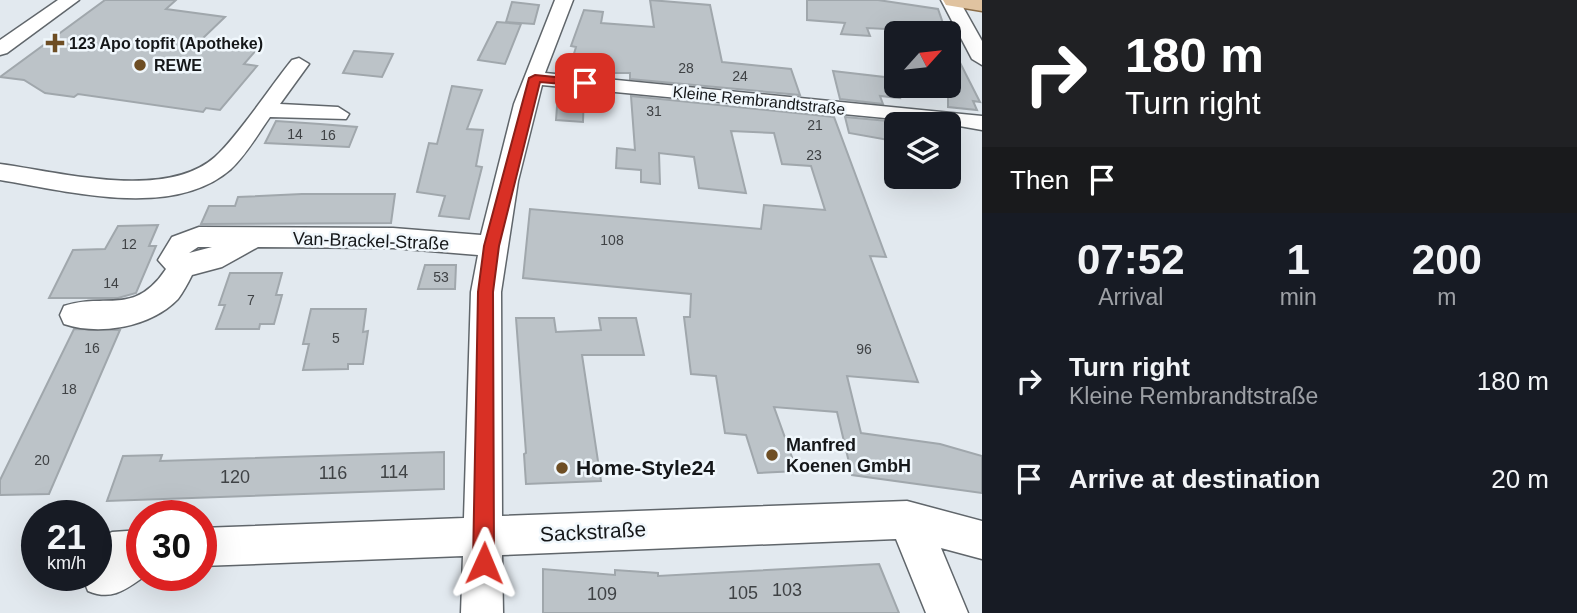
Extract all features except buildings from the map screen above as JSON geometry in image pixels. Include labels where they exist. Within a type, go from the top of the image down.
[{"type":"main road","points":[[952,0],[982,4]]},
{"type":"street","points":[[0,49],[70,0]]},
{"type":"street","points":[[482,613],[486,292],[492,246],[535,78],[564,0]]},
{"type":"street","points":[[952,0],[982,59]]},
{"type":"street","points":[[0,172],[149,191],[186,186],[215,172],[299,64]]},
{"type":"street","name":"Kleine Rembrandtstraße","points":[[535,78],[982,123]]},
{"type":"street","points":[[265,110],[338,114]]},
{"type":"street","name":"Van-Brackel-Straße","points":[[75,315],[131,314],[167,291],[183,266],[172,260],[176,248],[188,239],[393,238],[492,246]]},
{"type":"street","points":[[907,520],[947,613]]},
{"type":"street","name":"Sackstraße","points":[[217,546],[484,538],[812,521],[907,520],[982,540]]},
{"type":"place","name":"123 Apo topfit (Apotheke)","points":[[55,43]]},
{"type":"place","name":"REWE","points":[[140,65]]},
{"type":"place","name":"Manfred Koenen GmbH","points":[[772,455]]},
{"type":"place","name":"Home-Style24","points":[[562,468]]},
{"type":"route","points":[[484,563],[486,292],[492,246],[520,126],[535,78],[585,83]]}]
